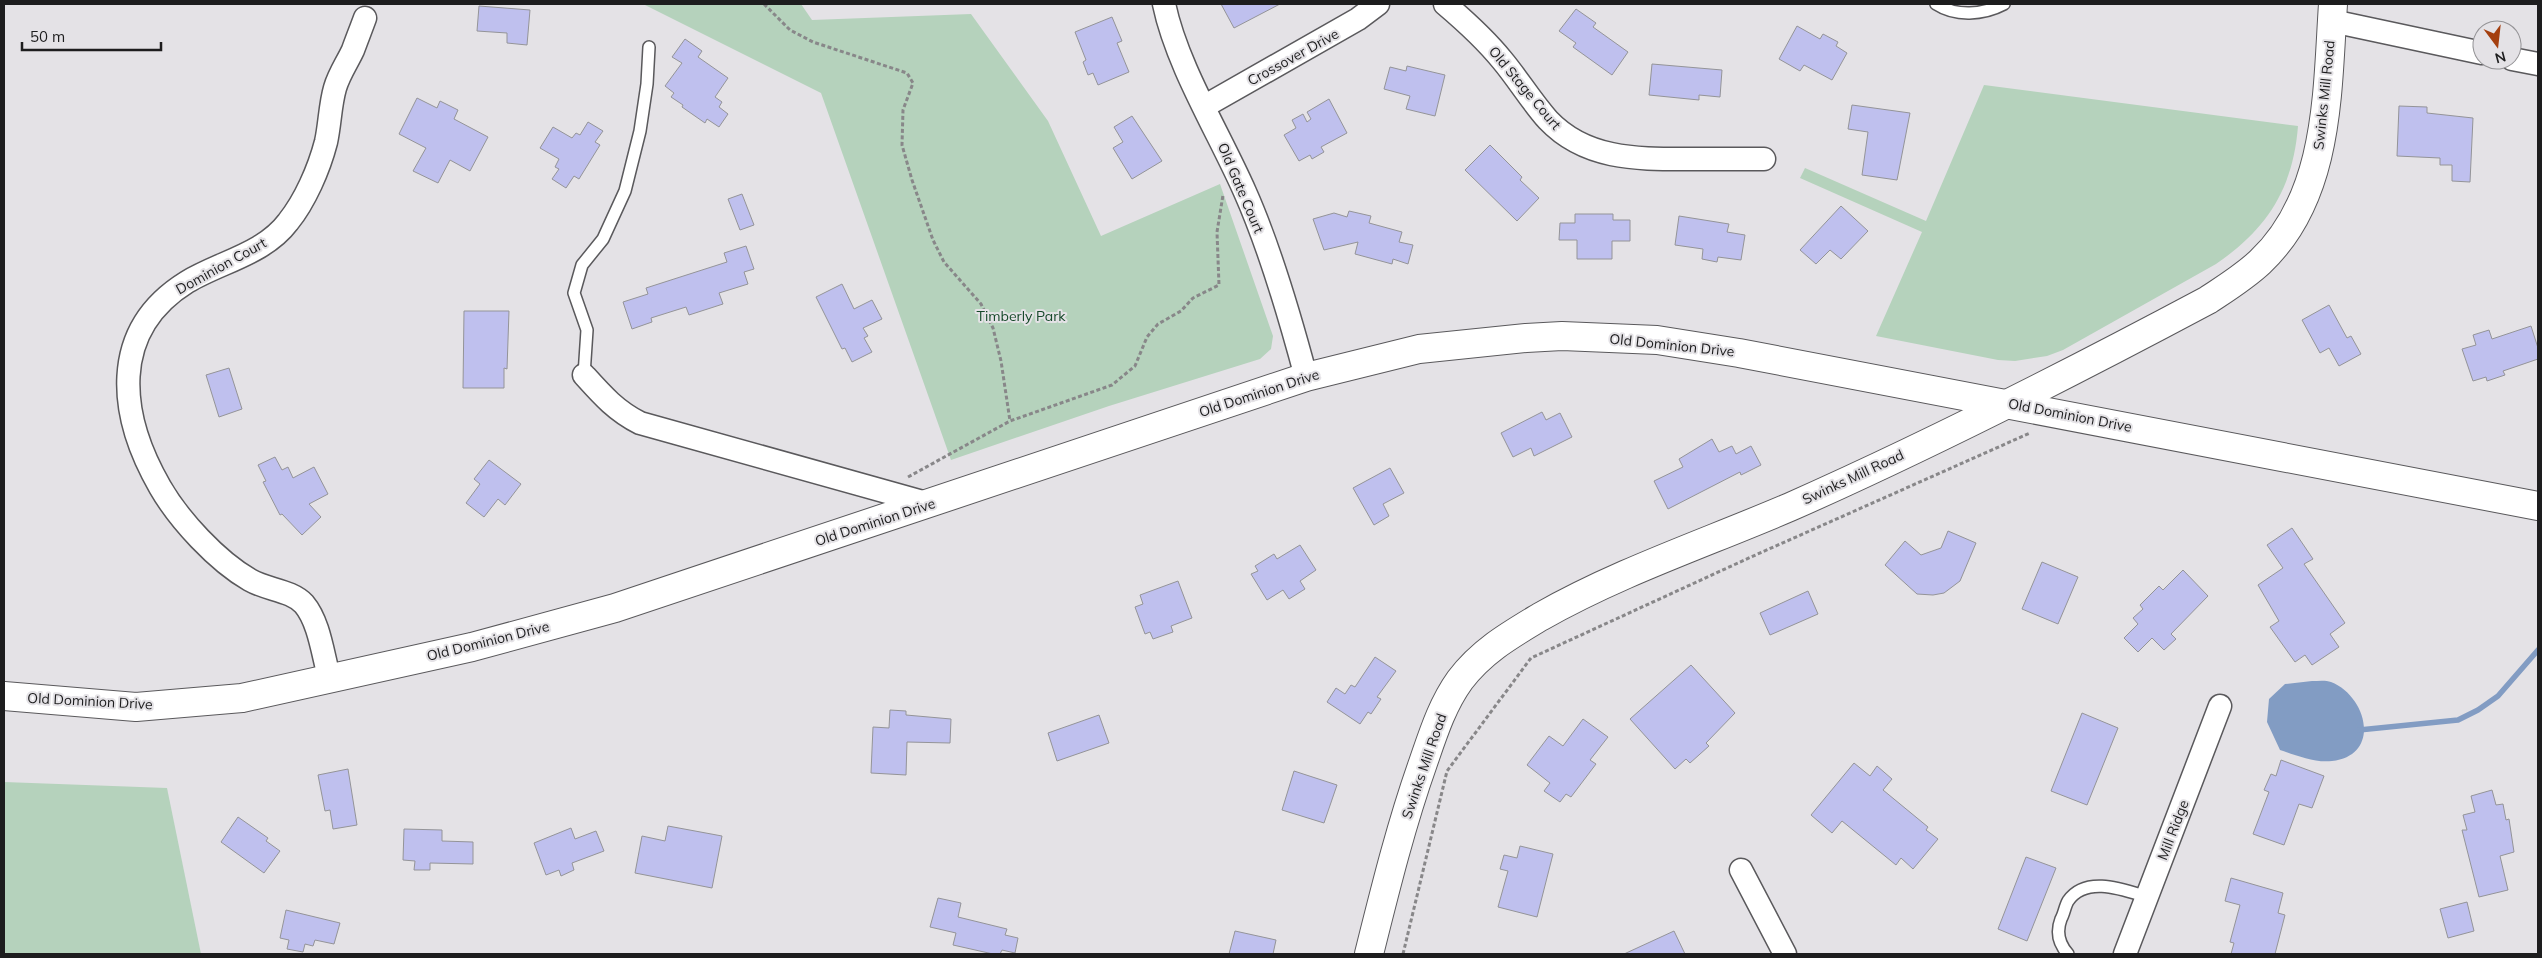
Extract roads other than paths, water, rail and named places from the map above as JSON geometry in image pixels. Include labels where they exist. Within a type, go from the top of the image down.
[{"type":"main road","name":"Swinks Mill Road","points":[[1369,954],[1394,857],[1435,730],[1445,704],[1460,680],[1483,655],[1500,641],[1568,601],[1676,552],[1789,507],[2011,403],[2208,300],[2236,282],[2261,261],[2277,242],[2291,222],[2312,179],[2324,120],[2333,13]]},
{"type":"main road","name":"Old Dominion Drive","points":[[4,696],[136,707],[242,698],[330,680],[580,619],[930,504],[1306,377],[1390,354],[1419,349],[1526,338],[1612,337],[1657,340],[1739,353],[2011,403],[2538,506]]},
{"type":"street","name":"Old Gate Court","points":[[1164,4],[1177,48],[1229,157],[1261,234],[1306,377]]},
{"type":"street","name":"Crossover Drive","points":[[1205,106],[1358,20],[1378,4]]},
{"type":"street","name":"Old Stage Court","points":[[1445,4],[1473,28],[1501,59],[1549,121],[1566,136],[1586,147],[1609,156],[1634,159],[1764,158]]},
{"type":"street","points":[[2333,13],[2472,51]]},
{"type":"street","name":"Dominion Court","points":[[330,680],[311,614],[302,602],[290,594],[252,581],[234,570],[171,505],[148,465],[136,433],[128,400],[127,381],[130,358],[138,334],[151,314],[166,298],[187,282],[263,244],[289,222],[322,157],[334,89],[365,18]]},
{"type":"street","points":[[2522,61],[2538,64]]},
{"type":"street","points":[[584,375],[614,407],[640,423],[930,504]]},
{"type":"street","name":"Mill Ridge","points":[[2125,954],[2220,706]]},
{"type":"street","points":[[1741,870],[1785,954]]},
{"type":"lane","points":[[1936,4],[1948,12],[1972,13],[2004,4]]},
{"type":"lane","points":[[584,375],[587,330],[574,294],[582,265],[602,239],[625,191],[640,131],[647,84],[649,47]]},
{"type":"lane","points":[[2068,954],[2061,947],[2058,929],[2068,901],[2079,892],[2091,888],[2111,886],[2147,897]]},
{"type":"water","points":[[2329,681],[2343,689],[2353,699],[2360,712],[2364,724],[2363,737],[2358,748],[2348,756],[2332,761],[2319,761],[2280,750],[2267,722],[2269,699],[2285,684]]},
{"type":"waterway","points":[[2359,730],[2458,720],[2478,710],[2498,696],[2538,650]]},
{"type":"park label","name":"Timberly Park","points":[[1021,316]]}]
